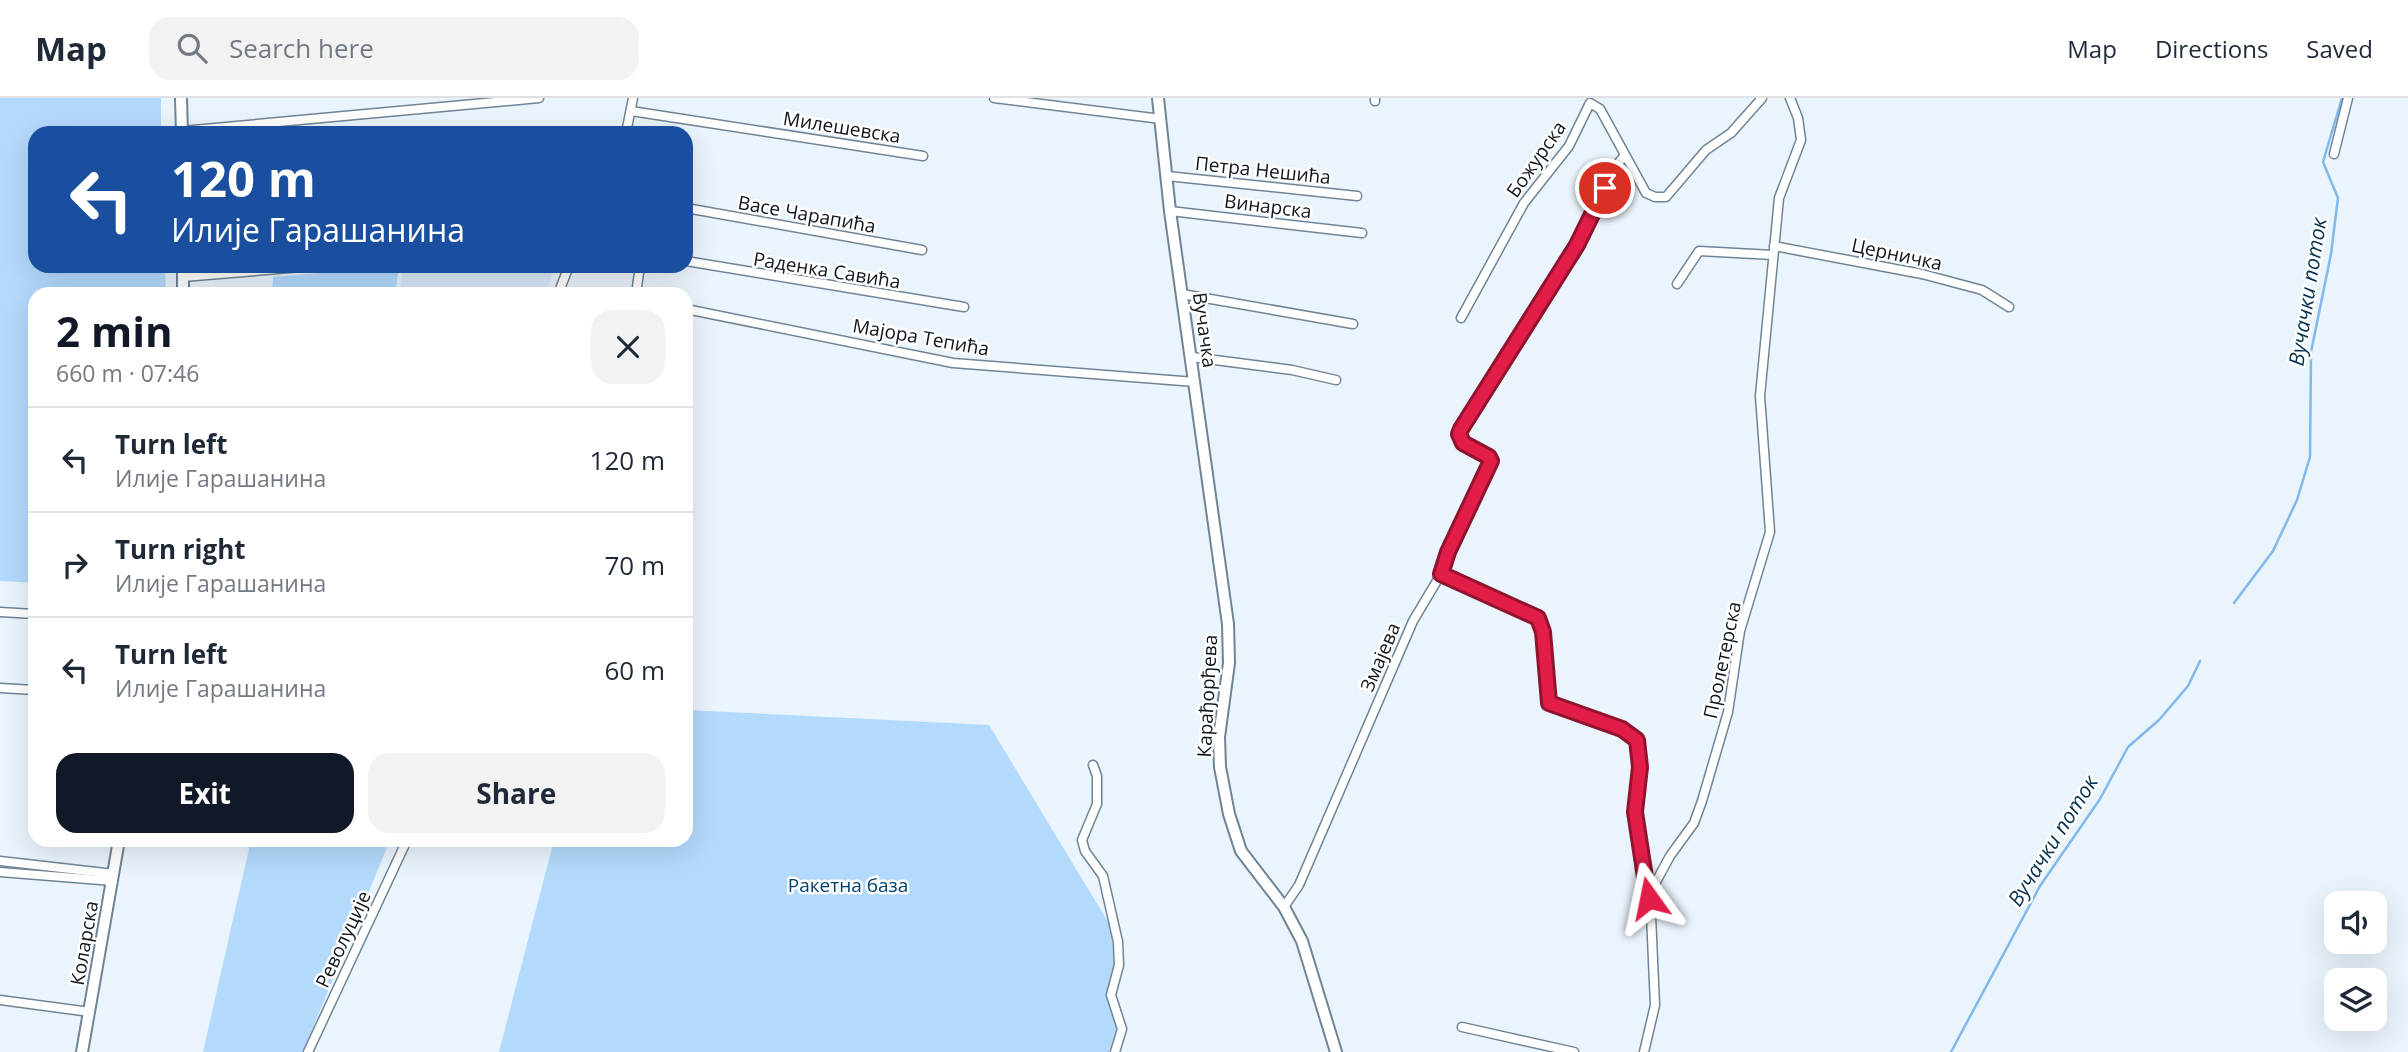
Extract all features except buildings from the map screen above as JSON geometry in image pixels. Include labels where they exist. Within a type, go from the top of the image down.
[{"type":"street","points":[[181,98],[182,126]]},
{"type":"street","points":[[245,126],[539,98]]},
{"type":"street","points":[[628,126],[633,98]]},
{"type":"street","points":[[994,98],[1161,119]]},
{"type":"street","name":"Вучачка","points":[[1158,98],[1170,211],[1221,568]]},
{"type":"street","points":[[1625,155],[1646,193],[1655,197],[1666,197],[1706,150],[1723,139],[1762,98]]},
{"type":"street","name":"Пролетерска","points":[[1644,1052],[1655,1005],[1649,906],[1652,889],[1670,856],[1694,823],[1702,801],[1728,712],[1740,631],[1770,532],[1770,505],[1760,408],[1773,251],[1782,184],[1801,140],[1798,118],[1790,98]]},
{"type":"street","points":[[2334,154],[2348,98]]},
{"type":"street","name":"Божурска","points":[[1461,318],[1524,203],[1569,146],[1590,103],[1597,106],[1605,116],[1625,155]]},
{"type":"street","name":"Милешевска","points":[[631,111],[923,156]]},
{"type":"street","name":"Змајева","points":[[1284,906],[1304,873],[1413,621],[1441,574],[1448,552],[1491,461],[1489,457],[1463,443],[1459,434],[1482,391],[1577,245],[1616,166],[1625,155]]},
{"type":"street","name":"Петра Нешића","points":[[1167,176],[1357,196]]},
{"type":"street","name":"Васе Чарапића","points":[[693,209],[922,250]]},
{"type":"street","name":"Винарска","points":[[1170,211],[1362,233]]},
{"type":"street","name":"Церничка","points":[[1677,284],[1699,251],[1773,251],[1922,274],[1982,290],[2009,307]]},
{"type":"street","name":"Раденка Савића","points":[[693,262],[964,307]]},
{"type":"street","points":[[1182,295],[1353,324]]},
{"type":"street","name":"Мајора Тепића","points":[[693,310],[953,363],[1195,382]]},
{"type":"street","points":[[1192,357],[1292,370],[1335,380]]},
{"type":"street","name":"Карађорђева","points":[[1221,568],[1230,644],[1219,737],[1226,800],[1241,851],[1284,906],[1307,953],[1336,1052]]},
{"type":"street","points":[[1441,574],[1538,618],[1543,632],[1549,703],[1622,729],[1637,740],[1640,767],[1635,812],[1646,884],[1652,889]]},
{"type":"street","points":[[0,612],[28,614]]},
{"type":"street","points":[[0,688],[28,690]]},
{"type":"street","points":[[1093,765],[1097,776],[1097,804],[1082,840],[1103,876],[1118,942],[1119,965],[1111,989],[1120,1024],[1115,1052]]},
{"type":"street","name":"Коларска","points":[[82,1052],[118,847]]},
{"type":"street","name":"Револуције","points":[[308,1052],[404,847]]},
{"type":"street","points":[[0,862],[114,877]]},
{"type":"street","points":[[0,872],[114,877]]},
{"type":"street","points":[[0,1000],[90,1012]]},
{"type":"street","points":[[1462,1027],[1574,1052]]},
{"type":"shaded area","points":[[402,273],[552,273],[548,287],[400,287]]},
{"type":"green space","points":[[0,98],[161,98],[161,126],[28,126],[28,273],[165,273],[166,287],[28,287],[28,583],[0,581]]},
{"type":"green space","points":[[319,273],[398,273],[396,287],[272,287],[273,277]]},
{"type":"green space","name":"Ракетна база","points":[[693,710],[989,725],[1110,925],[1115,961],[1106,995],[1117,1028],[1109,1052],[499,1052],[552,847],[693,847]]},
{"type":"green space","points":[[249,847],[387,847],[303,1052],[203,1052]]},
{"type":"waterway","name":"Вучачки поток","points":[[2234,603],[2273,551],[2297,500],[2310,457],[2311,352],[2331,254],[2338,198],[2323,162],[2342,98]]},
{"type":"waterway","name":"Вучачки поток","points":[[1951,1052],[2040,886],[2100,799],[2128,747],[2159,720],[2188,686],[2200,661]]},
{"type":"route","points":[[1605,188],[1577,245],[1482,391],[1461,429],[1459,434],[1463,443],[1489,457],[1491,461],[1448,552],[1441,574],[1502,604],[1538,618],[1543,632],[1549,703],[1559,709],[1622,729],[1637,740],[1641,752],[1635,812],[1646,884],[1652,889],[1649,898]]}]
